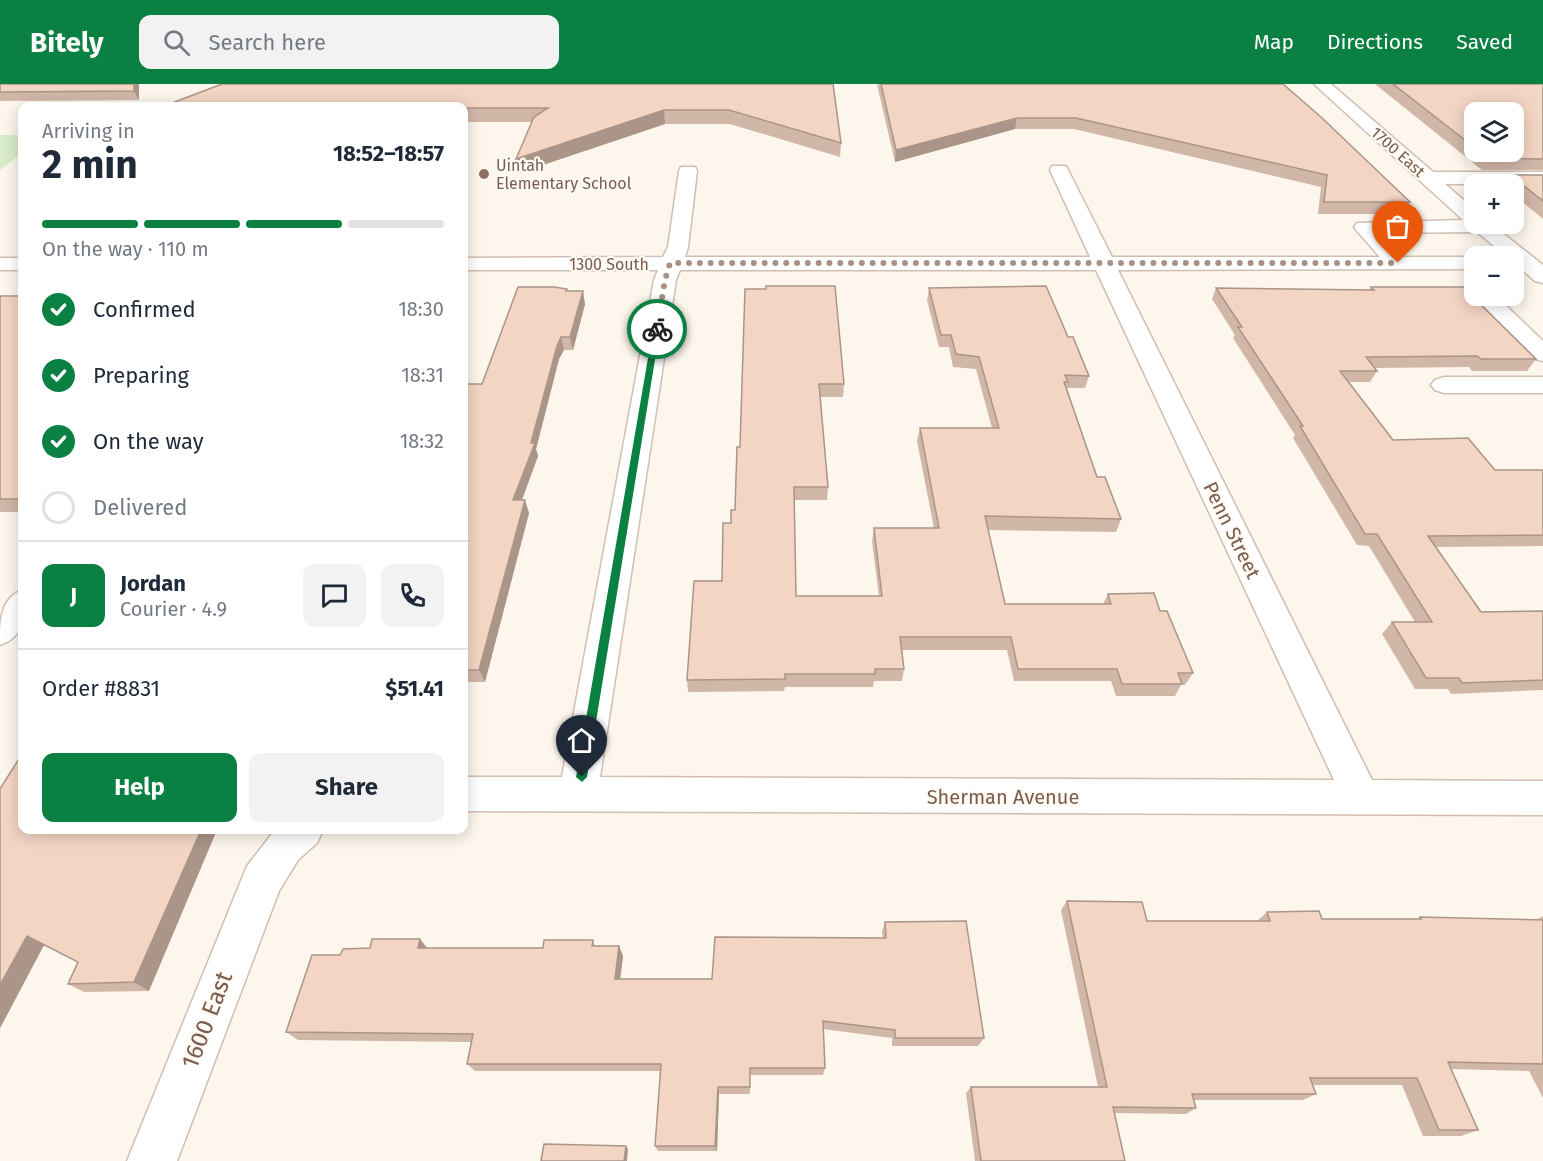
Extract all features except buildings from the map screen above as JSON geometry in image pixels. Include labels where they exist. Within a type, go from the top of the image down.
[{"type":"street","name":"1700 East","points":[[1322,84],[1464,210]]},
{"type":"street","name":"Penn Street","points":[[1059,170],[1361,797]]},
{"type":"street","points":[[578,796],[665,280],[678,247],[688,171]]},
{"type":"street","points":[[1428,178],[1543,178]]},
{"type":"street","points":[[1398,263],[1364,227],[1464,224]]},
{"type":"street","name":"1700 East","points":[[1493,234],[1532,266]]},
{"type":"street","points":[[1451,263],[1464,276]]},
{"type":"street","name":"1300 South","points":[[468,264],[1464,263]]},
{"type":"street","points":[[0,264],[18,264]]},
{"type":"street","points":[[1494,306],[1543,354]]},
{"type":"street","points":[[1444,385],[1543,385]]},
{"type":"street","points":[[0,594],[18,594]]},
{"type":"street","points":[[0,632],[18,607]]},
{"type":"street","name":"Sherman Avenue","points":[[468,794],[1543,798]]},
{"type":"street","name":"1600 East","points":[[152,1161],[262,880],[284,847],[299,834]]},
{"type":"green space","points":[[0,135],[18,135],[18,156],[0,170]]},
{"type":"way so far","points":[[657,329],[670,263],[1398,263]]},
{"type":"place","name":"Uintah Elementary School","points":[[484,174]]},
{"type":"route","points":[[582,777],[657,329]]}]
